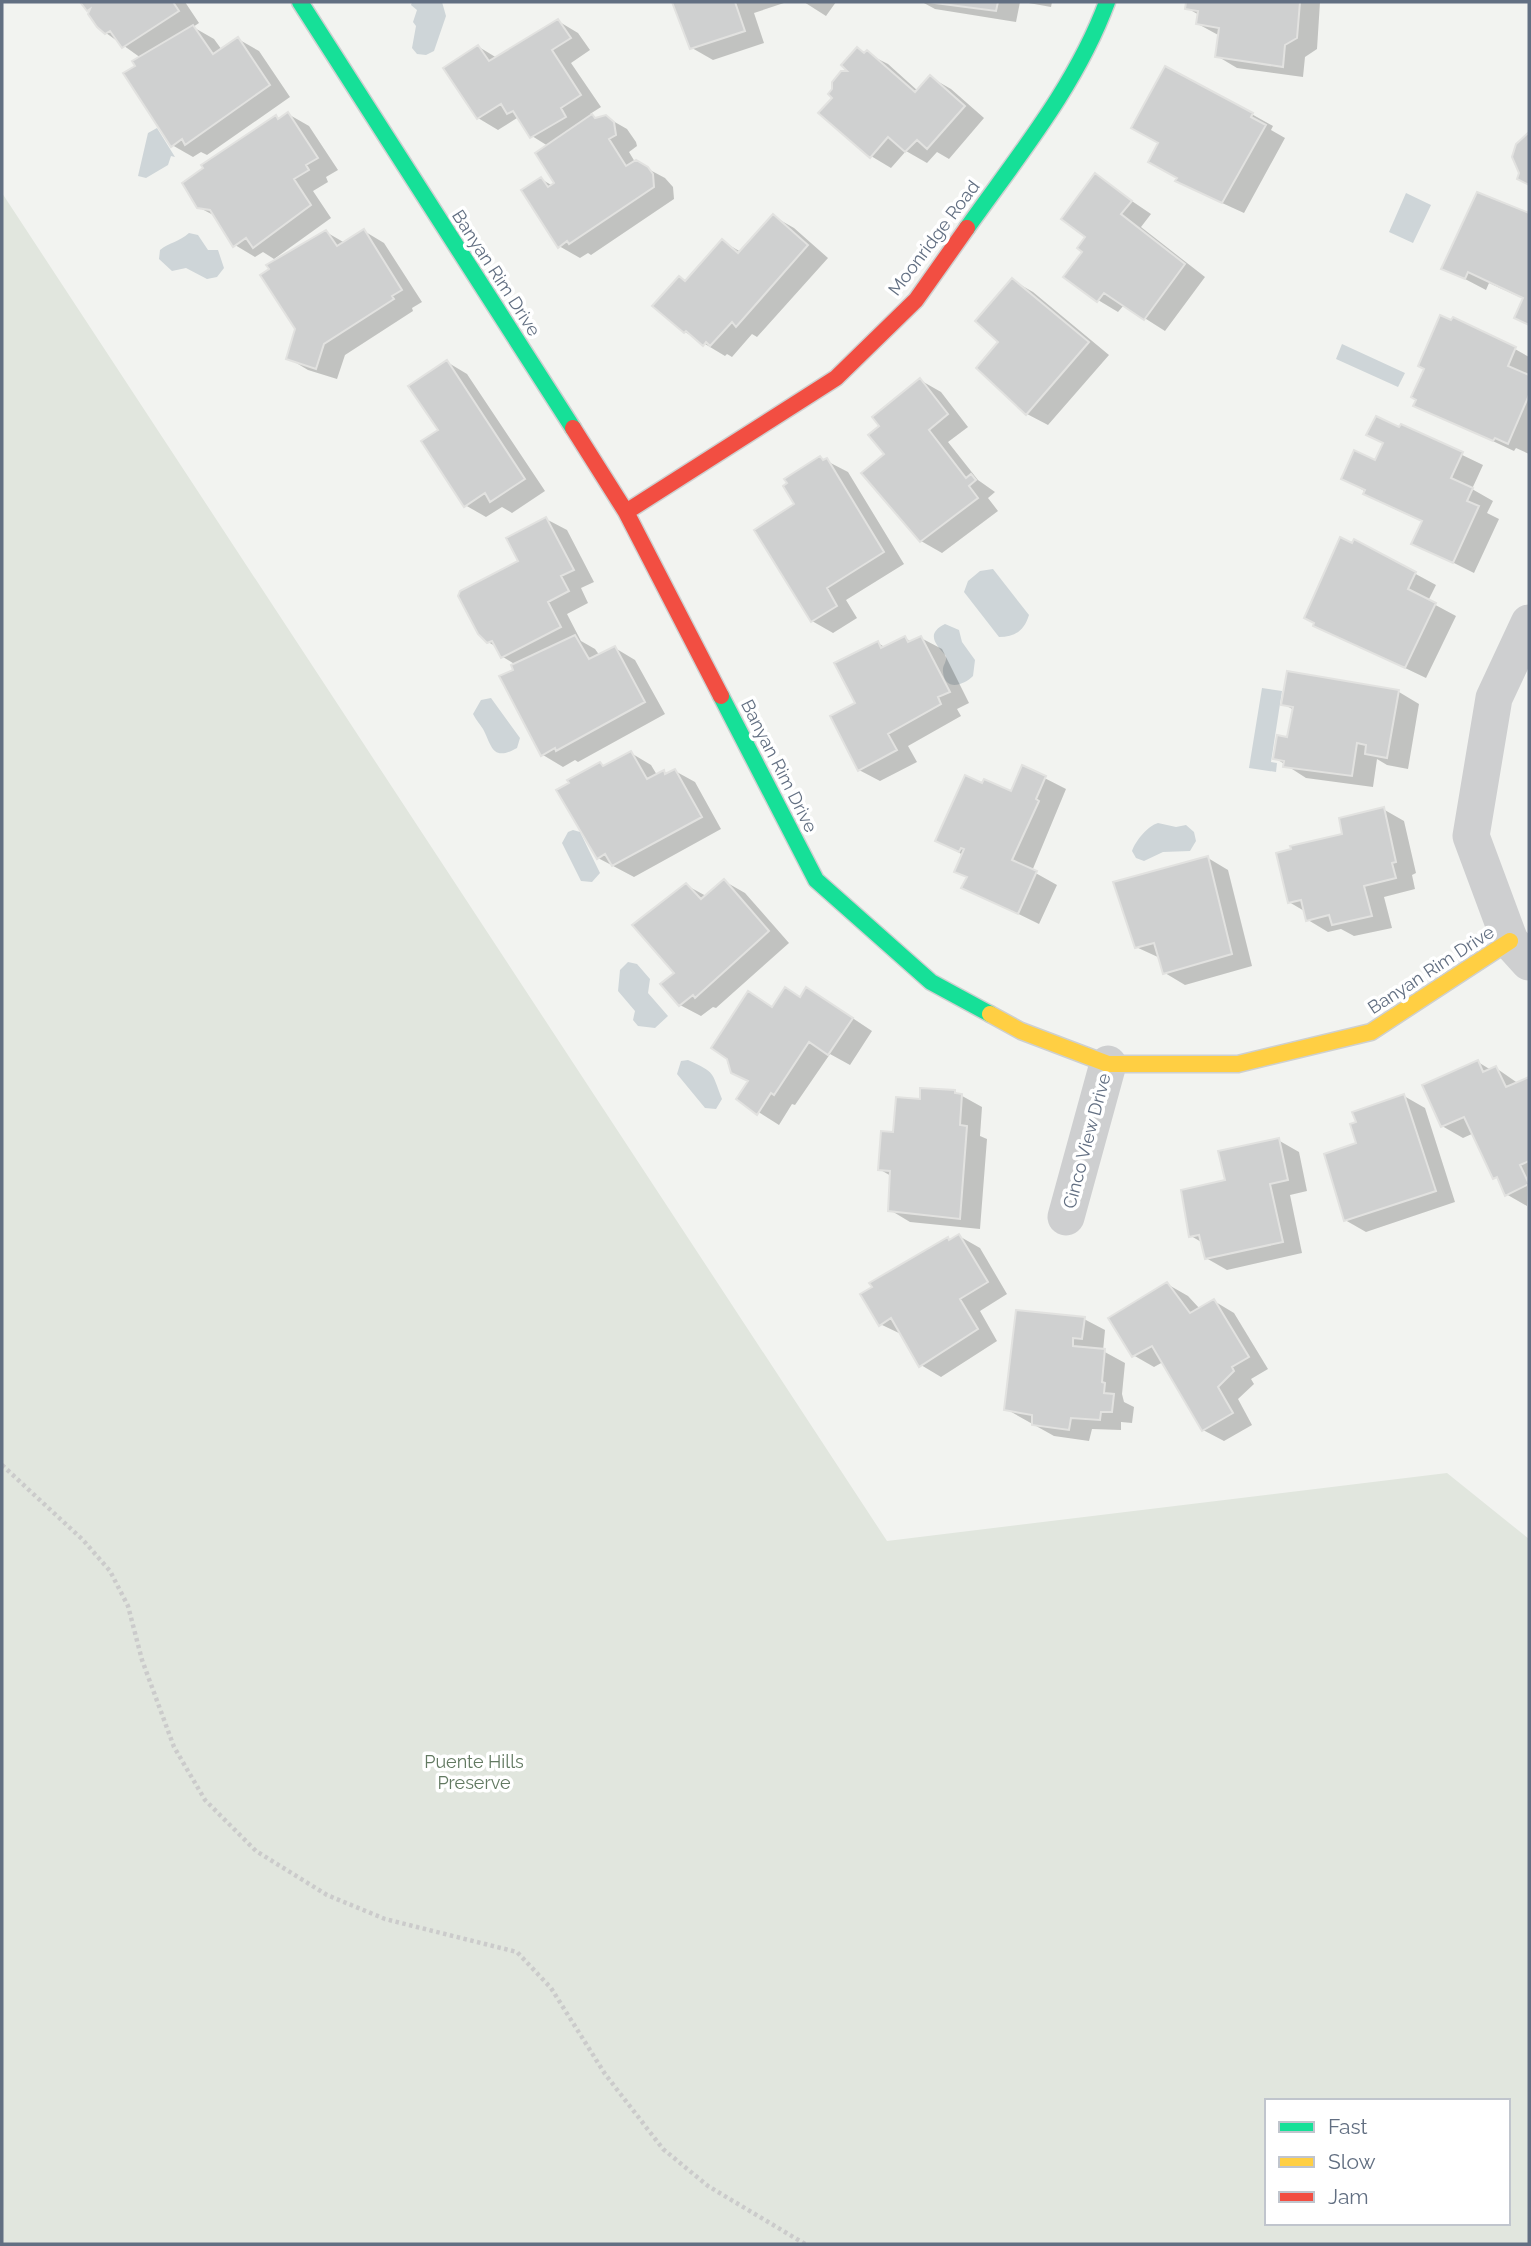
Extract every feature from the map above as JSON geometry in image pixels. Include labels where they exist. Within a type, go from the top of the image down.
[{"type":"street","name":"Banyan Rim Drive","points":[[300,2],[626,512],[816,880],[931,982],[1021,1031],[1108,1064],[1238,1064],[1371,1032],[1520,951]]},
{"type":"street","name":"Moonridge Road","points":[[626,512],[836,378],[916,300],[1056,103],[1091,45],[1107,2]]},
{"type":"street","points":[[1520,951],[1471,836],[1494,698],[1529,623]]},
{"type":"street","name":"Cinco View Drive","points":[[1066,1217],[1108,1064]]},
{"type":"path","points":[[2,1465],[73,1531],[110,1571],[128,1606],[142,1660],[174,1747],[205,1800],[248,1842],[327,1895],[385,1919],[517,1952],[551,1987],[605,2074],[663,2149],[708,2186],[805,2244]]},
{"type":"green space","name":"Puente Hills Preserve","points":[[2,193],[887,1541],[1447,1473],[1529,1539],[1529,2244],[2,2244]]},
{"type":"shaded area","points":[[412,2],[442,2],[446,16],[434,51],[426,55],[417,54],[412,48],[416,26],[413,22],[417,10],[411,5]]},
{"type":"shaded area","points":[[157,128],[175,157],[171,156],[168,165],[146,178],[138,176],[148,133]]},
{"type":"shaded area","points":[[1406,193],[1431,205],[1413,243],[1389,232]]},
{"type":"shaded area","points":[[189,233],[198,235],[208,250],[218,250],[224,268],[217,277],[207,279],[186,268],[172,271],[159,259],[160,250]]},
{"type":"shaded area","points":[[1342,344],[1405,373],[1398,387],[1336,359]]},
{"type":"shaded area","points":[[993,569],[1029,615],[1022,629],[1010,636],[999,637],[964,592],[968,581],[980,571]]},
{"type":"shaded area","points":[[945,624],[959,630],[962,642],[975,660],[973,676],[960,684],[951,684],[944,678],[946,656],[934,639],[935,632]]},
{"type":"shaded area","points":[[1262,688],[1282,691],[1271,762],[1277,763],[1276,772],[1249,768]]},
{"type":"shaded area","points":[[491,698],[520,738],[517,748],[509,752],[498,753],[494,750],[473,714],[481,700]]},
{"type":"shaded area","points":[[1158,823],[1176,827],[1186,825],[1194,832],[1196,841],[1190,851],[1163,852],[1144,861],[1136,858],[1132,851],[1136,842],[1146,830]]},
{"type":"shaded area","points":[[568,832],[580,832],[600,873],[592,882],[581,881],[562,843]]},
{"type":"shaded area","points":[[628,962],[637,964],[650,979],[648,993],[668,1016],[655,1028],[638,1026],[633,1020],[635,1011],[618,991],[620,970]]},
{"type":"shaded area","points":[[688,1060],[704,1068],[714,1078],[722,1099],[716,1109],[705,1108],[677,1074],[681,1061]]},
{"type":"building","points":[[80,2],[173,2],[179,11],[122,48],[110,31],[105,34],[97,27],[88,14],[90,9],[87,11]]},
{"type":"building","points":[[672,2],[735,2],[745,31],[690,49]]},
{"type":"building","points":[[927,2],[998,2],[996,11]]},
{"type":"building","points":[[1186,2],[1300,2],[1297,38],[1285,45],[1283,67],[1215,57],[1219,28],[1196,24],[1198,11],[1185,9]]},
{"type":"building","points":[[558,19],[571,38],[552,50],[581,95],[561,108],[566,117],[530,138],[513,111],[507,114],[501,104],[477,119],[443,68],[478,45],[489,61]]},
{"type":"building","points":[[193,25],[213,54],[238,37],[270,85],[185,145],[182,139],[171,147],[123,73],[135,66],[132,61]]},
{"type":"building","points":[[857,47],[864,53],[867,50],[915,92],[930,75],[965,106],[927,149],[917,140],[905,152],[888,137],[870,158],[818,113],[832,98],[828,94],[832,89],[832,82],[841,71],[847,71],[841,65]]},
{"type":"building","points":[[1165,66],[1253,113],[1251,117],[1266,125],[1222,203],[1175,181],[1177,178],[1148,162],[1158,143],[1131,128]]},
{"type":"building","points":[[288,112],[318,158],[306,165],[309,170],[294,179],[311,205],[253,248],[246,238],[233,247],[210,210],[197,208],[182,183],[203,168],[201,165],[276,115],[278,119]]},
{"type":"building","points":[[592,114],[595,118],[606,115],[614,122],[616,135],[609,139],[626,166],[636,160],[648,167],[653,174],[654,187],[569,244],[567,241],[558,248],[521,190],[541,177],[548,187],[554,183],[535,153]]},
{"type":"building","points":[[1529,132],[1529,185],[1517,179],[1519,173],[1512,157],[1516,144]]},
{"type":"building","points":[[1095,173],[1132,201],[1121,214],[1185,264],[1144,320],[1104,293],[1097,302],[1063,277],[1082,252],[1077,248],[1085,237],[1061,219]]},
{"type":"building","points":[[1477,192],[1529,213],[1529,325],[1514,318],[1523,298],[1468,272],[1465,279],[1441,269]]},
{"type":"building","points":[[773,214],[808,245],[736,327],[732,322],[710,346],[706,342],[703,346],[652,306],[679,276],[685,281],[722,239],[738,253]]},
{"type":"building","points":[[364,229],[402,290],[392,296],[394,299],[324,344],[316,369],[286,359],[295,329],[260,275],[269,269],[266,265],[326,230],[337,246]]},
{"type":"building","points":[[1012,278],[1089,342],[1026,415],[976,368],[998,342],[975,321]]},
{"type":"building","points":[[1440,315],[1451,320],[1453,317],[1516,347],[1508,366],[1529,375],[1529,395],[1508,444],[1495,438],[1493,441],[1413,406],[1416,400],[1411,397],[1424,369],[1418,366]]},
{"type":"building","points":[[447,360],[525,479],[490,502],[485,493],[464,507],[421,441],[438,430],[408,386]]},
{"type":"building","points":[[920,378],[948,414],[929,430],[966,478],[971,474],[976,480],[969,486],[978,498],[920,542],[861,473],[884,454],[868,435],[879,426],[872,417]]},
{"type":"building","points":[[1376,416],[1399,427],[1401,424],[1463,452],[1451,478],[1473,488],[1467,501],[1479,506],[1453,563],[1411,544],[1422,521],[1363,494],[1365,490],[1341,479],[1354,450],[1375,460],[1383,443],[1366,435]]},
{"type":"building","points":[[820,456],[823,460],[827,458],[884,552],[827,588],[837,606],[811,622],[754,530],[794,504],[783,486],[787,483],[784,479]]},
{"type":"building","points":[[546,517],[574,570],[561,576],[569,591],[548,602],[561,627],[501,658],[492,641],[487,643],[478,634],[458,596],[460,591],[518,561],[506,538]]},
{"type":"building","points":[[1340,537],[1352,543],[1354,539],[1416,572],[1408,589],[1436,603],[1405,668],[1313,626],[1314,623],[1304,618]]},
{"type":"building","points":[[575,635],[589,659],[615,646],[645,702],[556,751],[555,748],[541,756],[499,676],[513,670],[511,665]]},
{"type":"building","points":[[905,636],[908,642],[921,636],[950,692],[938,697],[941,704],[888,734],[897,750],[858,771],[830,716],[855,703],[834,663],[878,641],[881,648]]},
{"type":"building","points":[[1287,671],[1399,690],[1387,758],[1365,754],[1366,745],[1357,743],[1352,776],[1283,767],[1284,761],[1273,759],[1277,735],[1287,737],[1293,707],[1281,705]]},
{"type":"building","points":[[631,751],[647,779],[664,770],[665,774],[675,769],[702,817],[612,866],[605,854],[597,859],[556,790],[569,783],[567,780],[600,762],[603,766]]},
{"type":"building","points":[[1022,765],[1046,776],[1036,799],[1039,801],[1012,860],[1037,871],[1018,914],[961,888],[967,877],[954,872],[964,849],[961,848],[959,852],[935,841],[965,775],[982,783],[984,779],[1011,791]]},
{"type":"building","points":[[1384,807],[1396,862],[1392,863],[1396,878],[1364,886],[1372,916],[1332,925],[1329,915],[1306,921],[1301,900],[1288,903],[1276,853],[1291,849],[1290,846],[1342,834],[1339,818]]},
{"type":"building","points":[[1208,856],[1232,954],[1163,974],[1154,943],[1135,948],[1113,882]]},
{"type":"building","points":[[724,879],[769,931],[695,998],[693,995],[679,1006],[660,984],[674,973],[632,925],[686,883],[701,899]]},
{"type":"building","points":[[785,987],[800,997],[806,987],[853,1018],[828,1055],[809,1042],[774,1095],[771,1093],[757,1115],[736,1099],[748,1081],[731,1073],[727,1059],[711,1048],[748,991],[772,1007]]},
{"type":"building","points":[[1478,1060],[1483,1072],[1496,1066],[1506,1087],[1529,1077],[1529,1161],[1520,1165],[1529,1184],[1505,1196],[1497,1177],[1493,1179],[1464,1117],[1441,1127],[1422,1085]]},
{"type":"building","points":[[920,1088],[955,1090],[955,1093],[962,1094],[960,1125],[967,1126],[960,1219],[888,1211],[890,1171],[878,1170],[881,1131],[893,1132],[896,1097],[920,1099]]},
{"type":"building","points":[[1404,1094],[1436,1191],[1344,1221],[1324,1154],[1356,1143],[1350,1124],[1356,1122],[1352,1112]]},
{"type":"building","points":[[1279,1138],[1288,1180],[1270,1184],[1283,1242],[1205,1259],[1199,1235],[1189,1237],[1181,1190],[1225,1180],[1218,1151]]},
{"type":"building","points":[[959,1234],[988,1282],[960,1299],[978,1329],[919,1367],[891,1318],[879,1326],[860,1294],[872,1287],[869,1283],[948,1237],[949,1240]]},
{"type":"building","points":[[1167,1282],[1190,1313],[1214,1299],[1249,1357],[1232,1367],[1234,1371],[1218,1387],[1233,1413],[1202,1431],[1152,1346],[1132,1357],[1108,1318]]},
{"type":"building","points":[[1016,1310],[1085,1317],[1082,1339],[1073,1338],[1073,1346],[1105,1349],[1102,1382],[1105,1383],[1104,1393],[1114,1394],[1112,1412],[1101,1412],[1100,1420],[1071,1418],[1069,1430],[1032,1425],[1032,1415],[1004,1410]]},
{"type":"traffic: fast","points":[[300,2],[573,428]]},
{"type":"traffic: fast","points":[[967,228],[1063,91],[1107,2]]},
{"type":"traffic: fast","points":[[721,696],[816,880],[931,982],[990,1014]]},
{"type":"traffic: slow","points":[[990,1014],[1021,1031],[1108,1064],[1238,1064],[1371,1032],[1510,941]]},
{"type":"traffic: jam","points":[[626,512],[836,378],[916,300],[967,228]]},
{"type":"traffic: jam","points":[[573,428],[626,512],[721,696]]}]
